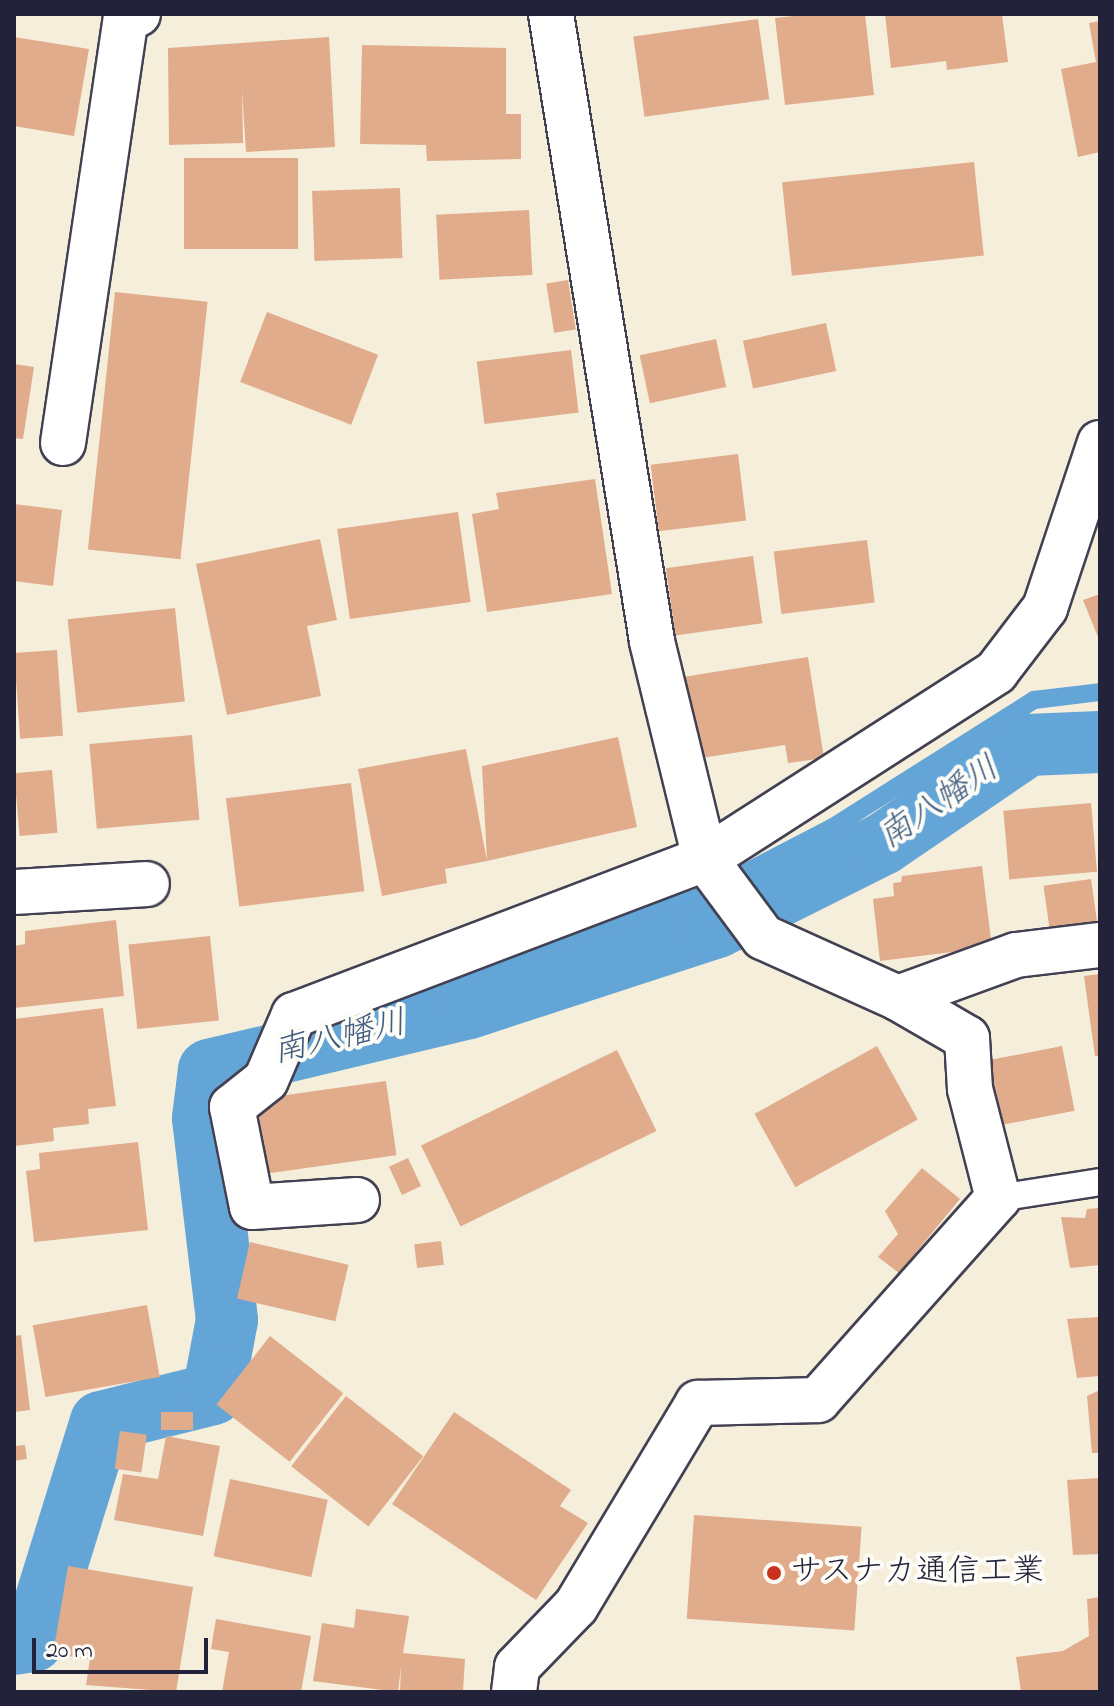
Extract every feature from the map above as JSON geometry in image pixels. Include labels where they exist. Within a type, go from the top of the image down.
[{"type":"street","points":[[63,443],[126,14],[138,14]]},
{"type":"street","points":[[514,1692],[517,1667],[576,1606],[698,1403],[818,1400],[905,1308],[998,1198],[970,1089],[967,1038],[898,998],[763,937],[752,927],[709,865],[652,641],[551,14]]},
{"type":"street","points":[[357,1200],[252,1207],[232,1107],[266,1080],[294,1015],[709,865],[996,672],[1045,608],[1100,443]]},
{"type":"street","points":[[14,892],[147,884]]},
{"type":"street","points":[[898,998],[1016,955],[1100,945]]},
{"type":"lane","points":[[998,1198],[1100,1182]]},
{"type":"building","points":[[865,14],[874,95],[785,105],[775,18]]},
{"type":"building","points":[[885,14],[1002,14],[1008,62],[947,70],[946,61],[891,68]]},
{"type":"building","points":[[758,19],[769,99],[644,117],[633,37]]},
{"type":"building","points":[[1100,21],[1100,152],[1078,157],[1061,69],[1096,62],[1089,23]]},
{"type":"building","points":[[14,37],[89,49],[74,136],[14,126]]},
{"type":"building","points":[[329,37],[335,147],[246,152],[242,90],[243,143],[169,145],[168,48]]},
{"type":"building","points":[[362,45],[506,48],[506,114],[521,114],[521,159],[427,161],[426,145],[360,144]]},
{"type":"building","points":[[184,158],[298,158],[298,249],[184,249]]},
{"type":"building","points":[[974,162],[984,255],[792,276],[782,182]]},
{"type":"building","points":[[400,188],[402,258],[314,261],[312,191]]},
{"type":"building","points":[[529,210],[532,275],[440,280],[436,215]]},
{"type":"building","points":[[568,280],[576,329],[554,333],[546,283]]},
{"type":"building","points":[[115,292],[207,302],[180,559],[88,550]]},
{"type":"building","points":[[267,312],[378,355],[351,425],[240,382]]},
{"type":"building","points":[[826,323],[836,371],[753,389],[743,341]]},
{"type":"building","points":[[716,339],[726,387],[650,403],[640,355]]},
{"type":"building","points":[[571,350],[579,413],[484,424],[477,362]]},
{"type":"building","points":[[14,364],[34,367],[23,439],[14,438]]},
{"type":"building","points":[[738,454],[746,521],[659,531],[651,465]]},
{"type":"building","points":[[595,479],[612,594],[487,612],[472,514],[499,509],[496,493]]},
{"type":"building","points":[[14,504],[62,510],[53,586],[14,581]]},
{"type":"building","points":[[458,512],[471,602],[350,619],[337,529]]},
{"type":"building","points":[[320,539],[337,620],[307,626],[321,696],[227,715],[196,564]]},
{"type":"building","points":[[867,540],[875,603],[781,614],[774,551]]},
{"type":"building","points":[[753,556],[762,623],[675,636],[666,568]]},
{"type":"building","points":[[1100,594],[1100,642],[1083,600]]},
{"type":"building","points":[[175,608],[185,701],[77,713],[68,619]]},
{"type":"building","points":[[57,650],[63,736],[20,739],[14,653]]},
{"type":"building","points":[[808,657],[824,758],[788,763],[785,745],[695,759],[683,677]]},
{"type":"building","points":[[192,735],[199,820],[97,829],[89,744]]},
{"type":"building","points":[[618,737],[637,827],[487,861],[482,766]]},
{"type":"building","points":[[466,749],[487,861],[445,869],[447,883],[382,896],[358,769]]},
{"type":"building","points":[[52,770],[57,833],[20,836],[14,773]]},
{"type":"building","points":[[351,783],[364,891],[239,907],[226,798]]},
{"type":"building","points":[[1091,803],[1097,872],[1009,879],[1003,811]]},
{"type":"building","points":[[982,866],[992,947],[880,961],[873,899],[894,896],[893,883],[901,882],[902,876]]},
{"type":"building","points":[[1091,879],[1097,922],[1049,928],[1043,886]]},
{"type":"building","points":[[116,920],[124,996],[14,1008],[14,946],[25,944],[25,931]]},
{"type":"building","points":[[210,936],[219,1021],[137,1029],[128,945]]},
{"type":"building","points":[[1100,974],[1100,1056],[1095,1056],[1084,976]]},
{"type":"building","points":[[103,1008],[116,1106],[88,1109],[89,1124],[53,1128],[54,1141],[14,1146],[14,1019]]},
{"type":"building","points":[[877,1046],[918,1119],[795,1187],[755,1114]]},
{"type":"building","points":[[1062,1046],[1075,1111],[997,1126],[984,1061]]},
{"type":"building","points":[[617,1050],[656,1131],[461,1226],[421,1146]]},
{"type":"building","points":[[386,1081],[396,1155],[264,1174],[253,1100]]},
{"type":"building","points":[[138,1142],[148,1230],[34,1242],[26,1171],[40,1169],[39,1153]]},
{"type":"building","points":[[408,1158],[421,1186],[402,1195],[389,1167]]},
{"type":"building","points":[[922,1168],[960,1199],[899,1273],[878,1257],[898,1234],[885,1211]]},
{"type":"building","points":[[1100,1208],[1100,1265],[1070,1268],[1061,1217],[1085,1218],[1087,1209]]},
{"type":"building","points":[[441,1241],[444,1265],[417,1268],[414,1244]]},
{"type":"building","points":[[250,1242],[348,1265],[335,1321],[237,1299]]},
{"type":"building","points":[[147,1305],[160,1377],[45,1397],[33,1325]]},
{"type":"building","points":[[1100,1317],[1100,1376],[1077,1378],[1067,1319]]},
{"type":"building","points":[[21,1335],[30,1410],[14,1412],[14,1336]]},
{"type":"building","points":[[270,1336],[343,1393],[290,1462],[216,1405]]},
{"type":"building","points":[[1100,1390],[1100,1453],[1092,1453],[1087,1396]]},
{"type":"building","points":[[346,1396],[423,1456],[368,1526],[291,1466]]},
{"type":"building","points":[[161,1412],[193,1412],[193,1430],[161,1430]]},
{"type":"building","points":[[454,1412],[571,1490],[560,1506],[588,1523],[536,1600],[392,1504]]},
{"type":"building","points":[[120,1431],[147,1435],[141,1472],[115,1469]]},
{"type":"building","points":[[166,1436],[220,1446],[203,1536],[114,1520],[123,1474],[158,1479]]},
{"type":"building","points":[[25,1445],[27,1459],[14,1461],[14,1446]]},
{"type":"building","points":[[1100,1478],[1100,1554],[1073,1555],[1067,1480]]},
{"type":"building","points":[[230,1479],[328,1500],[311,1577],[214,1556]]},
{"type":"building","name":"サスナカ通信工業","points":[[694,1515],[862,1527],[854,1630],[687,1619]]},
{"type":"building","points":[[68,1566],[193,1587],[176,1692],[86,1685],[90,1659],[53,1654]]},
{"type":"building","points":[[1100,1597],[1100,1692],[1021,1692],[1016,1657],[1063,1651],[1089,1636],[1087,1599]]},
{"type":"building","points":[[356,1609],[409,1616],[403,1653],[465,1659],[463,1692],[400,1692],[401,1666],[398,1692],[313,1681],[322,1623],[354,1628]]},
{"type":"building","points":[[216,1619],[311,1636],[301,1692],[222,1692],[229,1652],[211,1649]]},
{"type":"waterway","points":[[237,1063],[486,965],[697,898],[833,827],[1034,700],[1100,692]]},
{"type":"waterway","name":"南八幡川","points":[[14,1644],[33,1641],[101,1422],[213,1394],[227,1320],[203,1118],[209,1070],[469,1008],[717,927],[883,844],[1028,745],[1100,742]]},
{"type":"place","name":"サスナカ通信工業","points":[[774,1573]]}]
